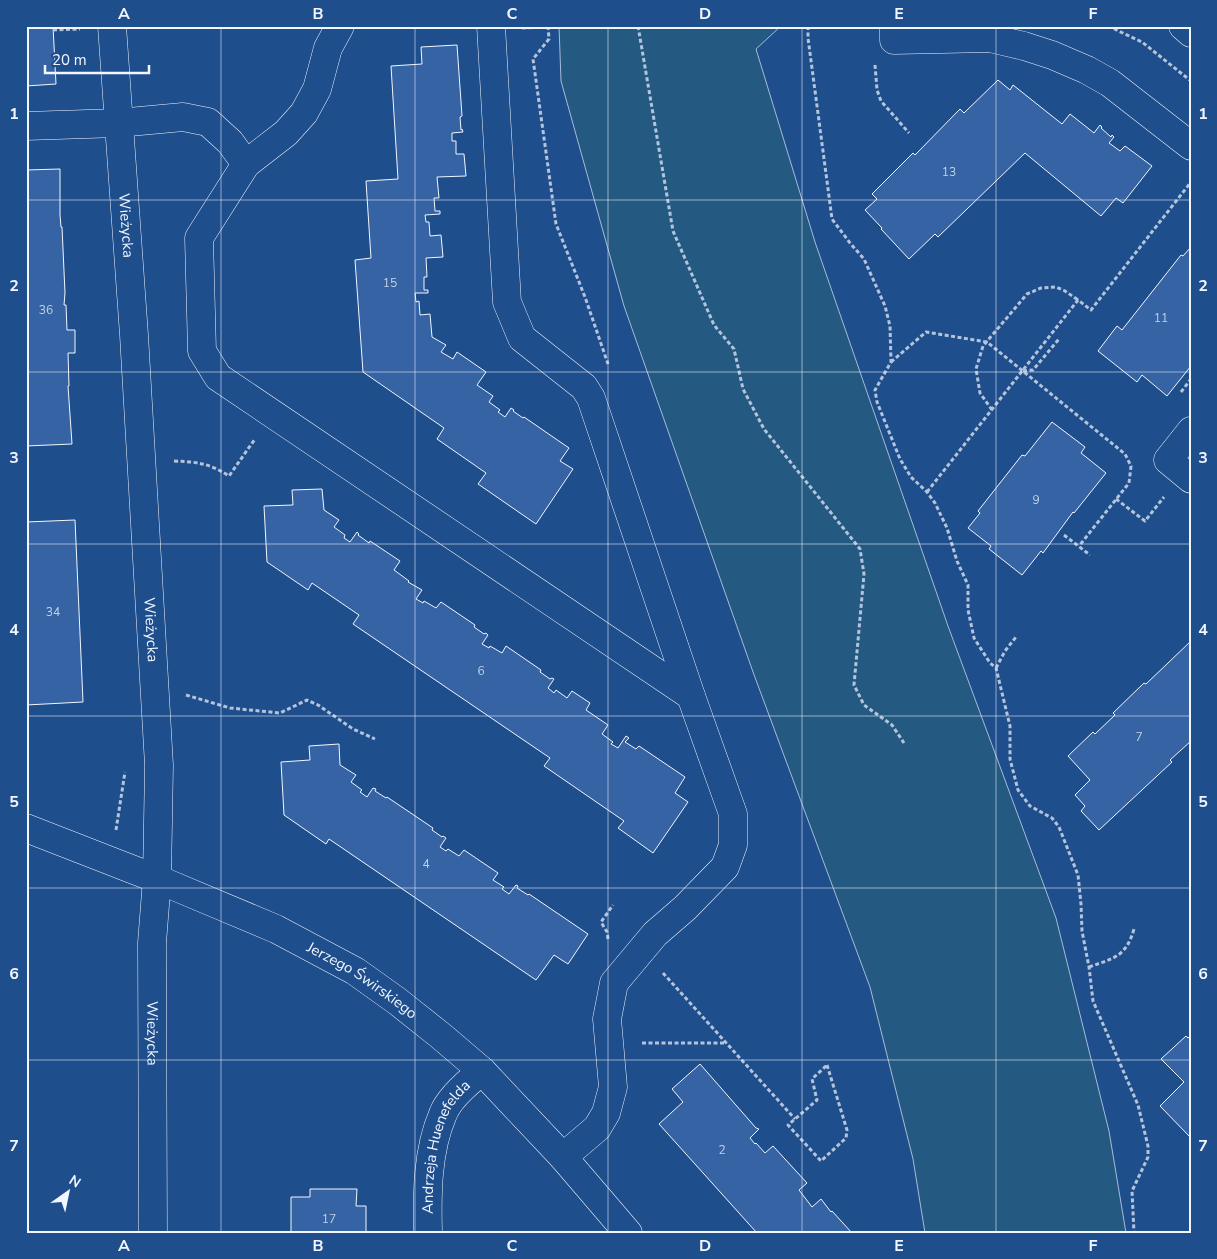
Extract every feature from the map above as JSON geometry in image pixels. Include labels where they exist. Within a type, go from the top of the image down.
[{"type":"street","points":[[340,26],[328,48],[317,89],[304,113],[286,133],[246,164],[199,238],[202,351],[218,377],[691,696]]},
{"type":"street","points":[[491,26],[507,302],[522,338],[584,387],[591,398],[691,696],[734,814],[734,845],[725,867],[685,908],[654,934],[614,983],[607,1019],[613,1087],[606,1113],[597,1128],[563,1157]]},
{"type":"street","points":[[894,26],[894,40],[990,38],[1052,55],[1087,70],[1110,83],[1191,146]]},
{"type":"street","points":[[1183,26],[1191,33]]},
{"type":"street","name":"Wieżycka","points":[[99,27],[118,123],[134,335],[159,765],[157,879],[152,943],[153,1233]]},
{"type":"street","points":[[26,126],[118,123],[183,116],[208,122],[230,142],[246,164]]},
{"type":"street","points":[[1181,487],[1168,460],[1191,431]]},
{"type":"street","name":"Jerzego Świrskiego","points":[[26,828],[157,879],[276,929],[356,971],[419,1018],[482,1071],[563,1157],[628,1233]]},
{"type":"street","name":"Andrzeja Huenefelda","points":[[428,1233],[427,1191],[432,1154],[443,1112],[464,1086],[482,1071]]},
{"type":"path","points":[[540,27],[548,26]]},
{"type":"path","points":[[638,26],[673,231],[714,325],[734,349],[743,389],[764,429],[860,549],[864,574],[854,685],[864,705],[892,725],[904,743]]},
{"type":"path","points":[[808,26],[832,219],[864,259],[885,306],[890,326],[891,362]]},
{"type":"path","points":[[1108,26],[1142,42],[1191,80]]},
{"type":"path","points":[[53,30],[99,27]]},
{"type":"path","points":[[875,61],[877,90],[881,101],[909,133]]},
{"type":"path","points":[[992,410],[980,393],[976,369],[983,346],[1027,294],[1042,288],[1056,287],[1065,291],[1091,310],[1191,182]]},
{"type":"path","points":[[1187,187],[1191,190]]},
{"type":"path","points":[[928,492],[1078,300]]},
{"type":"path","points":[[1079,546],[1129,483],[1131,466],[1125,454],[987,342],[926,332],[891,362],[875,390],[877,402],[900,459],[911,477],[928,492],[935,503],[947,528],[957,561],[968,585],[968,610],[974,638],[990,663],[996,668],[1010,726],[1010,759],[1018,790],[1030,806],[1052,818],[1059,827],[1078,875],[1082,931],[1093,1001],[1138,1105],[1148,1146],[1148,1157],[1132,1191],[1134,1233]]},
{"type":"path","points":[[1023,371],[1033,370],[1059,339]]},
{"type":"path","points":[[1180,392],[1191,379]]},
{"type":"path","points":[[171,461],[198,462],[216,467],[229,476],[243,455]]},
{"type":"path","points":[[1116,499],[1145,521],[1165,496],[1181,487]]},
{"type":"path","points":[[1064,535],[1090,555]]},
{"type":"path","points":[[996,668],[1005,651],[1016,637]]},
{"type":"path","points":[[185,695],[230,708],[280,713],[307,700],[318,705],[353,729],[375,739]]},
{"type":"path","points":[[1089,967],[1117,957],[1130,943],[1134,929]]},
{"type":"path","points":[[641,949],[795,1120]]},
{"type":"path","points":[[638,1043],[726,1043]]},
{"type":"path","points":[[827,1065],[847,1130],[846,1138],[821,1161],[788,1125],[795,1120],[816,1100],[812,1079],[827,1065]]},
{"type":"shaded area","points":[[559,26],[781,26],[756,49],[815,242],[948,626],[1056,918],[1109,1131],[1126,1233],[925,1233],[913,1159],[870,987],[753,672],[624,306],[561,81]]},
{"type":"building","points":[[26,26],[53,26],[56,84],[26,86]]},
{"type":"building","points":[[457,45],[462,116],[460,117],[461,130],[463,132],[452,133],[452,141],[456,141],[456,154],[464,154],[466,176],[437,177],[439,198],[434,198],[435,211],[440,211],[440,214],[425,215],[426,222],[429,222],[430,236],[441,235],[443,257],[426,258],[427,277],[424,277],[424,290],[428,290],[428,293],[415,293],[416,302],[419,301],[420,315],[430,314],[432,337],[446,345],[441,352],[453,359],[457,352],[486,372],[477,385],[493,396],[489,402],[500,410],[498,412],[505,417],[511,408],[569,448],[560,461],[573,469],[536,524],[478,484],[486,473],[437,439],[444,428],[363,372],[355,260],[371,258],[366,181],[398,179],[391,66],[422,64],[421,47]]},
{"type":"building","points":[[998,80],[1010,90],[1013,85],[1062,124],[1070,114],[1094,133],[1100,125],[1111,137],[1112,135],[1114,137],[1109,143],[1120,151],[1125,146],[1152,166],[1123,203],[1116,198],[1101,216],[1025,153],[938,237],[935,234],[909,259],[865,210],[877,199],[872,194],[913,153],[915,155],[960,109],[964,113]]},
{"type":"building","points":[[60,169],[64,305],[66,305],[67,330],[75,330],[75,353],[68,353],[72,444],[26,446],[26,170]]},
{"type":"building","points":[[1191,247],[1191,366],[1167,396],[1142,375],[1137,382],[1098,351],[1117,326],[1122,330],[1181,255],[1183,256]]},
{"type":"building","points":[[1052,422],[1085,447],[1081,453],[1106,473],[1073,512],[1043,553],[1041,551],[1022,575],[989,549],[991,546],[968,528],[980,513],[978,511],[1022,455],[1025,456]]},
{"type":"building","points":[[322,489],[324,510],[339,520],[334,527],[345,535],[344,538],[350,542],[357,532],[358,535],[369,543],[370,541],[400,561],[394,570],[408,582],[422,590],[416,599],[436,608],[441,602],[488,635],[482,644],[502,653],[506,646],[541,670],[540,672],[550,679],[554,679],[548,688],[554,693],[556,690],[567,698],[572,691],[590,703],[586,710],[608,725],[602,734],[613,742],[611,744],[618,748],[626,736],[629,738],[625,742],[636,749],[639,746],[685,777],[675,793],[688,802],[653,853],[618,828],[624,821],[544,766],[550,758],[353,624],[359,615],[312,583],[308,590],[267,562],[264,506],[293,505],[292,490]]},
{"type":"building","points":[[75,520],[83,702],[26,705],[26,522]]},
{"type":"building","points":[[1191,641],[1191,741],[1170,760],[1172,762],[1099,830],[1081,811],[1085,806],[1075,795],[1090,780],[1068,756],[1093,732],[1095,734],[1115,715],[1113,713]]},
{"type":"building","points":[[339,744],[340,765],[356,775],[351,782],[362,790],[360,792],[367,797],[373,788],[376,789],[375,791],[387,797],[446,838],[440,847],[446,851],[448,849],[459,856],[464,850],[498,873],[493,880],[504,887],[502,889],[509,894],[516,885],[518,886],[517,888],[588,934],[568,964],[554,955],[536,980],[329,839],[326,844],[284,815],[281,762],[310,760],[309,746]]},
{"type":"building","points":[[1191,1035],[1190,1137],[1160,1106],[1184,1082],[1161,1059],[1186,1036],[1188,1038]]},
{"type":"building","points":[[700,1064],[756,1128],[759,1129],[750,1138],[755,1144],[765,1153],[773,1146],[807,1183],[799,1190],[812,1207],[821,1199],[852,1233],[757,1233],[659,1124],[683,1102],[672,1089]]},
{"type":"building","points":[[310,1189],[357,1189],[356,1206],[366,1206],[366,1233],[291,1233],[291,1197],[310,1197]]}]
